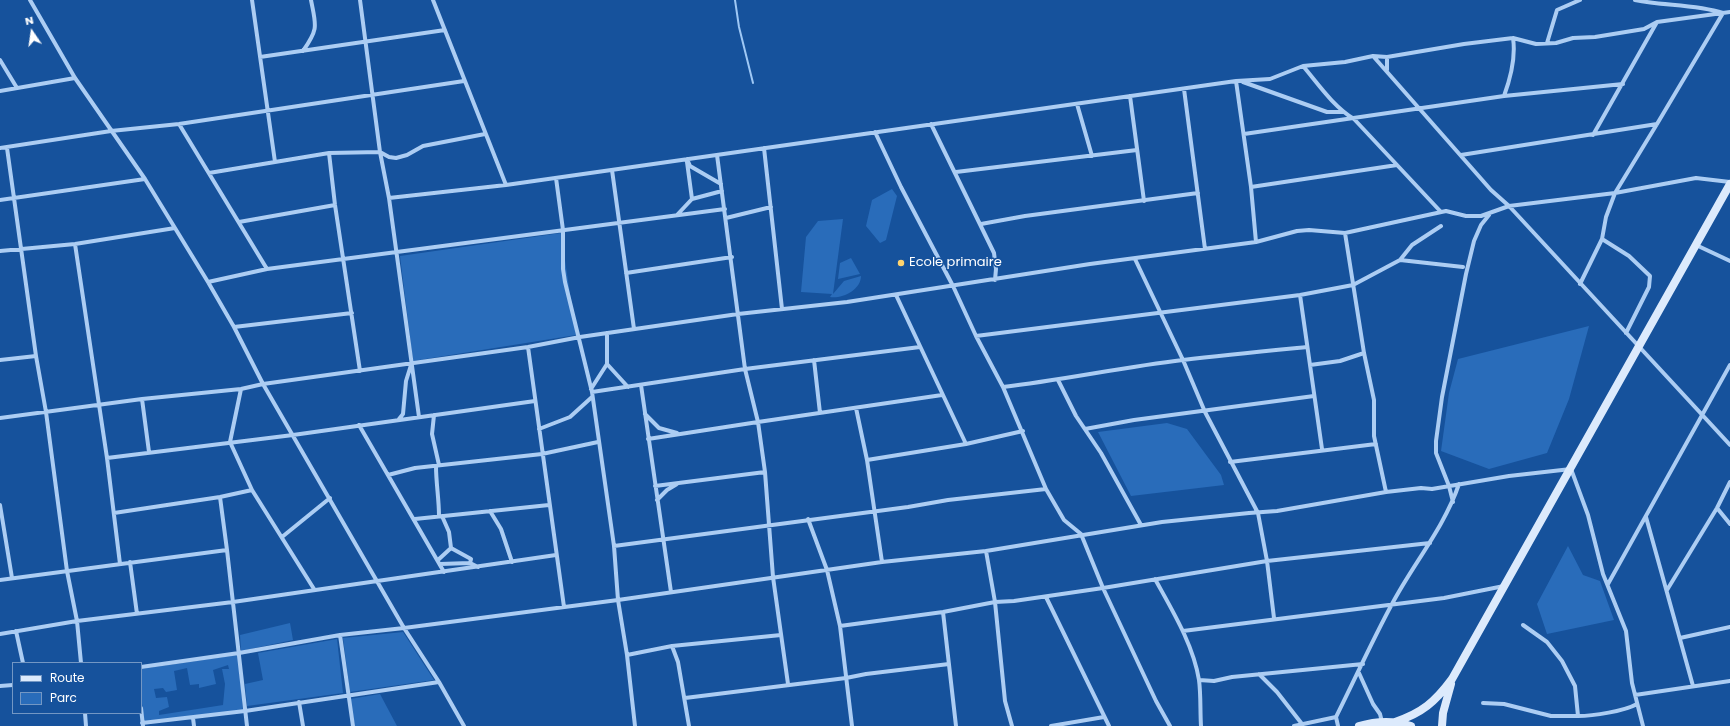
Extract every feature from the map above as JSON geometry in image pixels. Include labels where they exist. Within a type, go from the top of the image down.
[{"type":"street","points":[[30,0],[75,78],[145,179],[208,282],[234,327],[263,384],[404,628],[439,682],[464,726]]},
{"type":"street","points":[[252,0],[275,162]]},
{"type":"street","points":[[303,51],[316,29],[311,0]]},
{"type":"street","points":[[360,0],[374,95],[380,152],[390,198],[419,417]]},
{"type":"street","points":[[433,0],[506,185]]},
{"type":"street","points":[[1547,43],[1557,10],[1580,0]]},
{"type":"street","points":[[1635,0],[1656,4],[1711,9],[1723,13]]},
{"type":"street","points":[[390,198],[506,185],[1238,81],[1270,79],[1303,66],[1345,62],[1373,56],[1387,57],[1464,44],[1513,38],[1536,44],[1547,43],[1644,29],[1657,22],[1730,12]]},
{"type":"street","points":[[1580,284],[1602,239],[1606,217],[1615,193],[1723,13]]},
{"type":"street","points":[[1593,135],[1657,22]]},
{"type":"street","points":[[260,57],[444,30]]},
{"type":"street","points":[[1504,96],[1513,65],[1515,52],[1513,38]]},
{"type":"street","points":[[1373,56],[1387,70],[1491,190],[1509,206],[1730,445]]},
{"type":"street","points":[[1387,57],[1387,70]]},
{"type":"street","points":[[0,60],[17,88]]},
{"type":"street","points":[[1303,66],[1329,99],[1343,112],[1354,119],[1441,212]]},
{"type":"street","points":[[0,91],[75,78]]},
{"type":"street","points":[[0,148],[111,131],[179,124],[464,81]]},
{"type":"street","points":[[1238,81],[1326,112],[1343,112]]},
{"type":"street","points":[[1238,81],[1252,187],[1256,242]]},
{"type":"street","points":[[1244,134],[1504,96],[1623,84]]},
{"type":"street","points":[[1184,89],[1205,249]]},
{"type":"street","points":[[1130,96],[1144,201]]},
{"type":"street","points":[[1077,104],[1092,156]]},
{"type":"street","points":[[179,124],[267,269]]},
{"type":"street","points":[[932,124],[994,253],[996,269],[995,280]]},
{"type":"street","points":[[1461,155],[1657,124]]},
{"type":"street","points":[[875,132],[901,187],[953,286],[976,336],[1003,387],[1023,431],[1046,489],[1064,520],[1081,534],[1103,588],[1156,701],[1170,726]]},
{"type":"street","points":[[209,173],[329,153],[380,152],[389,157],[396,158],[407,155],[423,146],[485,134]]},
{"type":"street","points":[[7,148],[20,249],[46,412],[67,571],[77,621],[81,662]]},
{"type":"street","points":[[764,148],[772,207],[782,309]]},
{"type":"street","points":[[956,172],[1137,150]]},
{"type":"street","points":[[329,153],[335,205],[360,371]]},
{"type":"street","points":[[717,155],[746,369],[758,422],[765,472],[773,577],[788,684]]},
{"type":"street","points":[[687,159],[690,166],[721,184]]},
{"type":"street","points":[[687,159],[692,199]]},
{"type":"street","points":[[1252,187],[1397,165]]},
{"type":"street","points":[[612,170],[634,329]]},
{"type":"street","points":[[556,178],[564,230],[564,276],[580,337],[591,391],[614,546],[618,600],[627,655],[635,726]]},
{"type":"street","points":[[0,418],[99,406],[142,399],[241,389],[263,384],[528,347],[580,337],[738,314],[896,295],[1256,242],[1297,231],[1309,230],[1344,232],[1441,212],[1466,216],[1481,216],[1509,206],[1615,193],[1696,178],[1730,183],[1452,679],[1434,702],[1414,715],[1395,722]]},
{"type":"street","points":[[0,200],[145,179]]},
{"type":"street","points":[[677,215],[692,199],[722,191]]},
{"type":"street","points":[[981,224],[1025,216],[1198,193]]},
{"type":"street","points":[[239,222],[335,205]]},
{"type":"street","points":[[726,218],[772,207]]},
{"type":"street","points":[[208,282],[267,269],[725,209]]},
{"type":"street","points":[[1453,502],[1449,486],[1436,454],[1436,441],[1442,397],[1470,258],[1481,225],[1489,214]]},
{"type":"street","points":[[976,336],[1300,295],[1353,285],[1400,260],[1412,245],[1441,226]]},
{"type":"street","points":[[0,251],[75,244],[175,228]]},
{"type":"street","points":[[1344,232],[1364,353],[1374,400],[1373,426],[1386,492]]},
{"type":"street","points":[[1602,239],[1629,256],[1650,276],[1649,286],[1626,333]]},
{"type":"street","points":[[75,244],[107,458],[120,564]]},
{"type":"street","points":[[1696,245],[1730,261]]},
{"type":"street","points":[[626,273],[732,258]]},
{"type":"street","points":[[1135,259],[1183,360],[1205,412],[1258,513],[1267,562],[1274,618]]},
{"type":"street","points":[[1400,260],[1463,267]]},
{"type":"street","points":[[896,295],[966,444]]},
{"type":"street","points":[[1300,295],[1322,449]]},
{"type":"street","points":[[234,327],[352,312]]},
{"type":"street","points":[[591,391],[607,364],[608,333]]},
{"type":"street","points":[[528,347],[564,607]]},
{"type":"street","points":[[591,391],[628,387],[746,369],[920,347]]},
{"type":"street","points":[[1003,387],[1058,380],[1118,369],[1183,360],[1307,347]]},
{"type":"street","points":[[1310,365],[1340,361],[1364,353]]},
{"type":"street","points":[[0,360],[36,356]]},
{"type":"street","points":[[814,360],[820,413]]},
{"type":"street","points":[[398,420],[403,414],[406,381],[412,363]]},
{"type":"street","points":[[607,364],[628,387]]},
{"type":"street","points":[[1608,584],[1703,416],[1730,365]]},
{"type":"street","points":[[1058,380],[1068,402],[1101,453],[1141,525]]},
{"type":"street","points":[[641,385],[671,592]]},
{"type":"street","points":[[241,389],[230,442],[252,490],[314,589]]},
{"type":"street","points":[[648,440],[942,395]]},
{"type":"street","points":[[1085,429],[1134,420],[1205,412],[1314,396]]},
{"type":"street","points":[[539,429],[570,417],[592,398]]},
{"type":"street","points":[[142,399],[148,452]]},
{"type":"street","points":[[107,458],[535,401]]},
{"type":"street","points":[[856,408],[867,460],[873,511],[882,562]]},
{"type":"street","points":[[644,414],[659,428],[673,433],[682,434]]},
{"type":"street","points":[[434,415],[432,434],[437,466],[440,516],[449,532],[451,548],[439,562]]},
{"type":"street","points":[[359,425],[444,572]]},
{"type":"street","points":[[867,460],[966,444],[1023,431]]},
{"type":"street","points":[[388,475],[415,468],[542,454],[598,442]]},
{"type":"street","points":[[1230,462],[1322,449],[1376,444]]},
{"type":"street","points":[[142,667],[239,653],[340,635],[618,600],[882,562],[986,551],[1141,525],[1249,512],[1277,512],[1386,492],[1449,486],[1508,476],[1571,469]]},
{"type":"street","points":[[1571,469],[1589,521],[1603,574],[1626,631],[1632,683],[1643,726]]},
{"type":"street","points":[[655,486],[765,472]]},
{"type":"street","points":[[1667,590],[1717,508],[1730,482]]},
{"type":"street","points":[[657,500],[667,490],[679,483]]},
{"type":"street","points":[[1338,726],[1336,716],[1392,603],[1430,543],[1453,502],[1459,484]]},
{"type":"street","points":[[614,546],[948,500],[1046,489]]},
{"type":"street","points":[[114,513],[220,498],[252,490]]},
{"type":"street","points":[[220,498],[247,726]]},
{"type":"street","points":[[282,537],[330,498]]},
{"type":"street","points":[[0,505],[1,527],[12,578]]},
{"type":"street","points":[[414,519],[549,505]]},
{"type":"street","points":[[1717,508],[1730,524]]},
{"type":"street","points":[[490,511],[501,529],[512,562]]},
{"type":"street","points":[[1646,517],[1693,686]]},
{"type":"street","points":[[808,519],[827,570],[840,626],[852,726]]},
{"type":"street","points":[[840,626],[944,612],[995,602],[1014,602],[1267,562],[1430,543]]},
{"type":"street","points":[[451,548],[471,559],[470,563]]},
{"type":"street","points":[[0,580],[227,550]]},
{"type":"street","points":[[986,551],[995,602],[1005,701],[1012,726]]},
{"type":"street","points":[[0,634],[77,621],[233,602],[314,589],[444,572],[556,555]]},
{"type":"street","points":[[130,562],[137,614]]},
{"type":"street","points":[[439,562],[470,563],[478,567]]},
{"type":"street","points":[[1155,579],[1183,631],[1199,680],[1201,726]]},
{"type":"street","points":[[1183,631],[1392,603],[1444,598],[1504,586]]},
{"type":"street","points":[[1046,597],[1109,726]]},
{"type":"street","points":[[944,612],[956,726]]},
{"type":"street","points":[[1523,625],[1547,642],[1562,661],[1575,686],[1578,716]]},
{"type":"street","points":[[1680,638],[1730,627]]},
{"type":"street","points":[[16,631],[23,662]]},
{"type":"street","points":[[340,635],[353,726]]},
{"type":"street","points":[[627,655],[672,646],[781,635]]},
{"type":"street","points":[[672,646],[678,662],[689,726]]},
{"type":"street","points":[[685,698],[949,664]]},
{"type":"street","points":[[1199,680],[1214,681],[1232,677],[1363,664]]},
{"type":"street","points":[[1358,673],[1373,704],[1380,714],[1382,722]]},
{"type":"street","points":[[1259,674],[1277,692],[1302,724]]},
{"type":"street","points":[[1442,726],[1443,713],[1452,679]]},
{"type":"street","points":[[1635,695],[1730,681]]},
{"type":"street","points":[[142,714],[143,725],[439,682]]},
{"type":"street","points":[[0,686],[12,684]]},
{"type":"street","points":[[300,702],[303,726]]},
{"type":"street","points":[[1484,703],[1504,704],[1551,716],[1591,716],[1627,709],[1638,704]]},
{"type":"street","points":[[85,714],[86,726]]},
{"type":"street","points":[[1294,726],[1336,716]]},
{"type":"street","points":[[1051,726],[1104,717]]},
{"type":"street","points":[[193,718],[194,726]]},
{"type":"street","points":[[1359,726],[1382,722],[1395,722],[1411,726]]},
{"type":"green space","points":[[892,189],[897,196],[886,240],[880,243],[866,226],[872,200]]},
{"type":"green space","points":[[843,219],[833,294],[844,281],[861,276],[858,285],[850,292],[840,297],[830,297],[832,294],[801,292],[806,237],[818,221]]},
{"type":"green space","points":[[561,233],[576,335],[413,361],[400,256]]},
{"type":"green space","points":[[851,258],[860,274],[838,279],[840,263]]},
{"type":"green space","points":[[1589,326],[1569,399],[1547,453],[1489,469],[1441,451],[1449,393],[1458,359]]},
{"type":"green space","points":[[1167,423],[1187,429],[1221,475],[1224,485],[1131,496],[1098,432]]},
{"type":"green space","points":[[1568,546],[1583,575],[1600,581],[1614,620],[1547,634],[1537,604]]},
{"type":"green space","points":[[290,623],[293,640],[241,651],[240,635]]},
{"type":"green space","points":[[403,632],[434,680],[350,692],[343,638]]},
{"type":"green space","points":[[337,639],[343,693],[247,706],[245,684],[263,680],[258,653]]},
{"type":"green space","points":[[238,655],[243,710],[144,722],[142,704],[142,669]],"holes":[[[228,665],[229,669],[222,669],[225,684],[223,705],[159,715],[159,711],[169,707],[167,697],[156,698],[154,689],[163,688],[166,692],[177,690],[174,671],[187,668],[190,685],[199,684],[199,688],[216,684],[213,670]]]},
{"type":"green space","points":[[380,694],[397,726],[355,726],[350,699]]},
{"type":"waterway","points":[[735,0],[739,27],[753,83]]},
{"type":"place","name":"Ecole primaire","points":[[901,263]]}]
